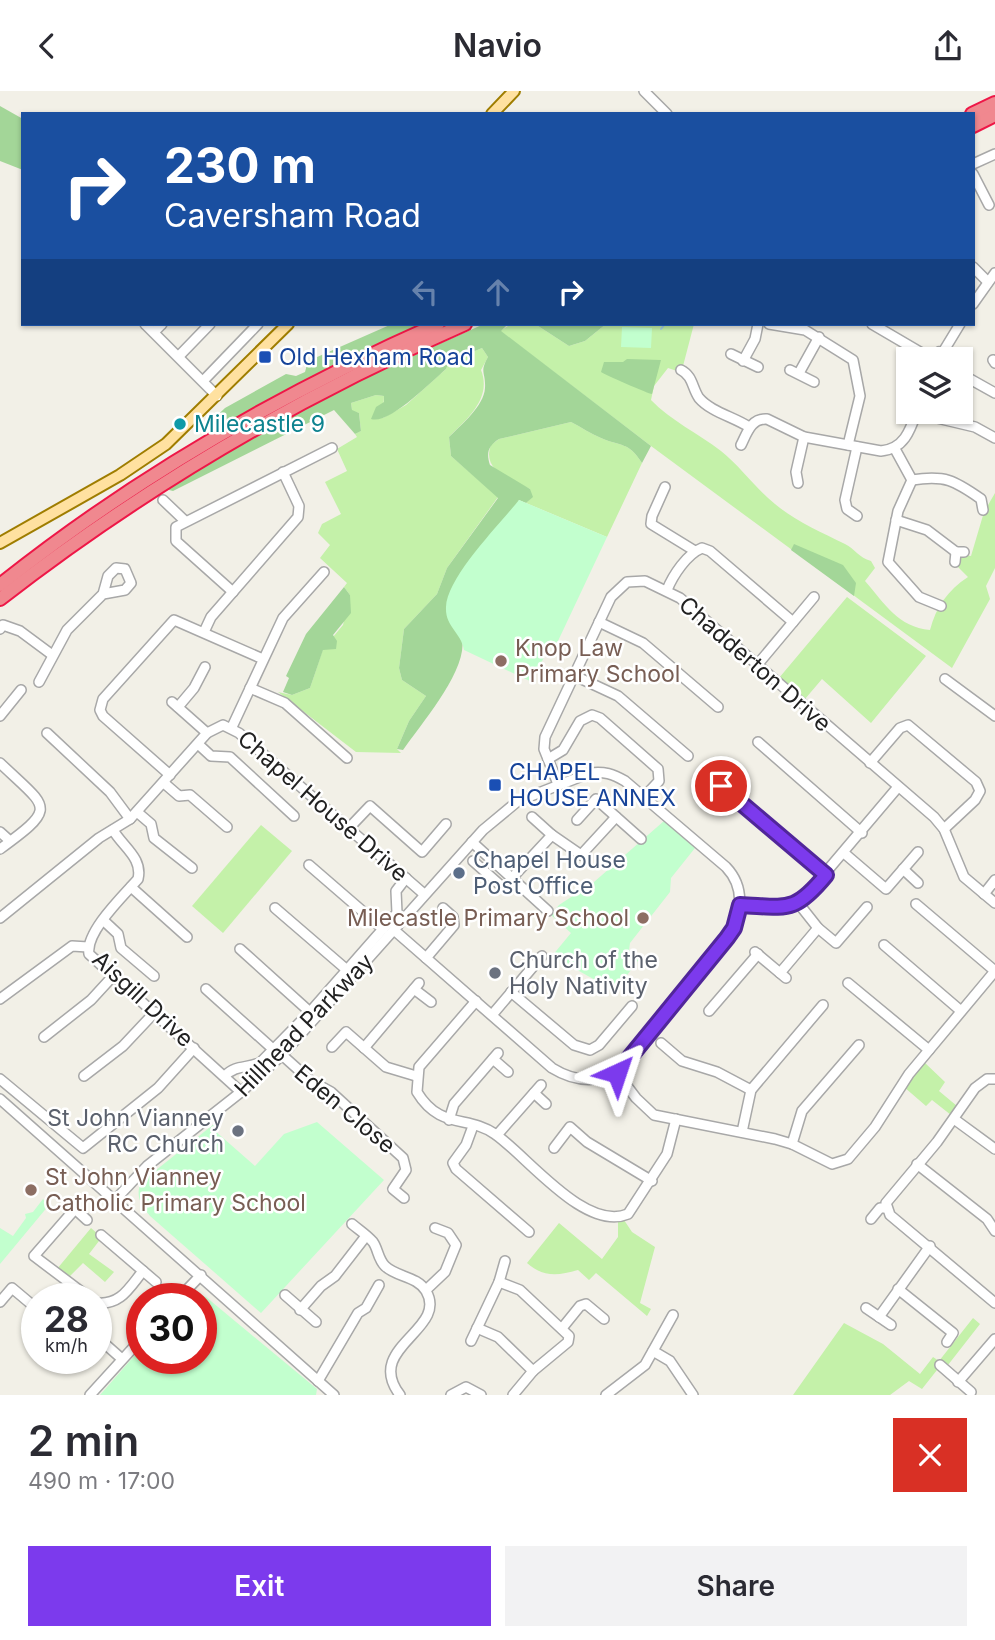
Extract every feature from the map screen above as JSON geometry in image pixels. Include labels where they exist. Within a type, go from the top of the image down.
[{"type":"highway","points":[[975,113],[995,103]]},
{"type":"highway","points":[[975,124],[995,115]]},
{"type":"highway","points":[[0,585],[110,503],[211,440],[318,380],[434,326]]},
{"type":"highway","points":[[0,601],[21,582],[93,529],[227,442],[337,383],[461,326]]},
{"type":"main road","points":[[494,112],[514,91]]},
{"type":"main road","points":[[0,543],[144,460],[189,425],[286,326]]},
{"type":"street","points":[[644,91],[665,112]]},
{"type":"street","points":[[975,163],[995,154]]},
{"type":"street","points":[[977,193],[989,205]]},
{"type":"street","points":[[975,269],[988,282]]},
{"type":"street","points":[[975,301],[995,273]]},
{"type":"street","points":[[147,326],[217,396]]},
{"type":"street","points":[[154,332],[160,326]]},
{"type":"street","points":[[178,356],[208,326]]},
{"type":"street","points":[[204,380],[256,326]]},
{"type":"street","points":[[743,361],[755,339],[758,326]]},
{"type":"street","points":[[782,326],[819,337],[848,355],[855,365],[860,403],[845,500],[848,509],[858,516]]},
{"type":"street","points":[[875,326],[911,347]]},
{"type":"street","points":[[950,347],[959,326]]},
{"type":"street","points":[[814,382],[794,372],[819,337]]},
{"type":"street","points":[[732,355],[758,367]]},
{"type":"street","points":[[686,369],[699,398],[749,427]]},
{"type":"street","points":[[973,381],[995,393]]},
{"type":"street","points":[[741,445],[749,427],[761,419],[767,419],[804,437],[881,451],[895,449],[906,438],[911,424]]},
{"type":"street","points":[[963,424],[995,438]]},
{"type":"street","points":[[793,479],[804,437]]},
{"type":"street","points":[[233,592],[176,541],[174,530],[185,521],[332,448]]},
{"type":"street","points":[[895,449],[912,480]]},
{"type":"street","points":[[204,632],[211,617],[298,517],[299,506],[283,473]]},
{"type":"street","points":[[912,480],[931,477],[951,479],[985,503]]},
{"type":"street","points":[[912,480],[883,563],[914,592],[938,605],[931,615]]},
{"type":"street","points":[[665,487],[652,516],[652,524],[695,551]]},
{"type":"street","points":[[163,500],[185,521]]},
{"type":"street","points":[[896,520],[927,530],[960,552],[955,562]]},
{"type":"street","points":[[667,590],[671,579],[695,551],[702,548],[710,551],[793,622]]},
{"type":"street","points":[[232,727],[283,618],[324,572]]},
{"type":"street","name":"Chadderton Drive","points":[[558,784],[548,759],[545,737],[611,597],[626,582],[645,580],[680,598],[944,829],[964,877],[995,903]]},
{"type":"street","points":[[39,682],[51,654],[67,630],[103,594]]},
{"type":"street","points":[[758,664],[814,597]]},
{"type":"street","points":[[227,827],[190,795],[179,796],[167,779],[103,716],[100,703],[170,622],[180,621],[263,659]]},
{"type":"street","points":[[599,622],[643,643],[718,707]]},
{"type":"street","points":[[2,627],[20,631],[51,654]]},
{"type":"street","points":[[205,667],[194,688],[175,705],[207,733]]},
{"type":"street","points":[[573,674],[618,697],[688,757]]},
{"type":"street","points":[[945,679],[995,716]]},
{"type":"street","points":[[250,688],[285,703],[347,758]]},
{"type":"street","points":[[0,716],[21,690]]},
{"type":"street","points":[[548,759],[569,744],[580,721],[592,715],[600,718],[657,769],[659,781],[644,797]]},
{"type":"street","points":[[870,763],[900,728],[908,725],[976,782],[980,790],[975,800],[944,829]]},
{"type":"street","name":"Chapel House Drive","points":[[0,918],[99,838],[134,816],[214,726],[232,727],[424,894]]},
{"type":"street","points":[[47,733],[134,816],[151,824],[154,838],[192,868]]},
{"type":"street","points":[[758,742],[862,833]]},
{"type":"street","points":[[198,744],[211,755],[230,757],[294,816]]},
{"type":"street","points":[[0,763],[39,800],[42,808],[40,817],[0,849]]},
{"type":"street","name":"Hillhead Parkway","points":[[117,1198],[148,1166],[242,1092],[394,930],[472,842],[496,817],[518,801],[558,784],[602,771],[625,781],[733,874],[740,905]]},
{"type":"street","points":[[721,786],[826,875]]},
{"type":"street","points":[[394,930],[562,1074],[590,1080],[617,1073],[727,938],[734,928],[740,905],[789,908],[799,904],[862,833],[898,787]]},
{"type":"street","points":[[577,820],[596,799],[641,839]]},
{"type":"street","points":[[349,828],[370,806],[422,852],[446,824]]},
{"type":"street","points":[[532,817],[581,855],[585,865]]},
{"type":"street","points":[[581,855],[617,817]]},
{"type":"street","points":[[113,830],[138,862],[138,879],[131,887],[187,937]]},
{"type":"street","points":[[0,832],[10,841]]},
{"type":"street","points":[[512,878],[552,835]]},
{"type":"street","points":[[472,842],[548,911]]},
{"type":"street","points":[[844,853],[886,889],[918,852]]},
{"type":"street","points":[[473,861],[499,884]]},
{"type":"street","points":[[486,872],[494,862]]},
{"type":"street","points":[[309,865],[383,929]]},
{"type":"street","points":[[903,869],[919,883]]},
{"type":"street","points":[[225,1076],[234,1067],[251,1067],[278,1052],[397,913],[396,891],[406,878]]},
{"type":"street","points":[[984,894],[995,880]]},
{"type":"street","name":"Aisgill Drive","points":[[131,887],[103,920],[88,947],[89,954],[242,1092]]},
{"type":"street","points":[[799,904],[818,928],[836,943],[867,907]]},
{"type":"street","points":[[617,1073],[654,1115],[792,1144],[832,1164],[848,1159],[875,1127],[898,1090],[929,1050],[995,971],[915,904]]},
{"type":"street","points":[[275,908],[347,970]]},
{"type":"street","points":[[426,958],[454,925],[453,917],[443,908]]},
{"type":"street","points":[[103,920],[118,933],[121,948],[154,976]]},
{"type":"street","points":[[710,1012],[755,953],[783,976],[818,928]]},
{"type":"street","points":[[884,945],[961,1011]]},
{"type":"street","points":[[0,999],[72,946],[88,947]]},
{"type":"street","points":[[240,949],[310,1012]]},
{"type":"street","points":[[492,1015],[542,956]]},
{"type":"street","points":[[44,1037],[91,1000],[113,976]]},
{"type":"street","points":[[848,983],[929,1050]]},
{"type":"street","points":[[364,1048],[417,986],[430,1002]]},
{"type":"street","points":[[206,989],[278,1052]]},
{"type":"street","points":[[511,992],[574,1045],[590,1050],[599,1045],[632,1006]]},
{"type":"street","points":[[476,1001],[425,1060],[416,1076],[417,1092],[421,1099],[449,1120],[497,1135],[560,1191],[608,1218],[628,1214],[652,1181],[673,1142],[676,1119]]},
{"type":"street","points":[[742,1132],[751,1090],[823,1005]]},
{"type":"street","points":[[84,1076],[123,1046],[155,1012]]},
{"type":"street","points":[[332,1047],[346,1032],[386,1067],[416,1076]]},
{"type":"street","points":[[661,1043],[682,1061],[717,1072],[751,1090]]},
{"type":"street","points":[[792,1144],[802,1111],[859,1045]]},
{"type":"street","points":[[0,1079],[75,1145],[83,1148],[158,1088],[194,1048]]},
{"type":"street","name":"Eden Close","points":[[278,1052],[311,1081],[331,1092],[403,1158],[406,1170],[393,1189],[404,1198]]},
{"type":"street","points":[[449,1120],[454,1104],[496,1056],[508,1072]]},
{"type":"street","points":[[995,1079],[980,1082],[954,1119],[888,1199],[886,1207],[890,1215],[995,1303]]},
{"type":"street","points":[[497,1135],[541,1085]]},
{"type":"street","points":[[0,1093],[334,1395]]},
{"type":"street","points":[[534,1093],[547,1104]]},
{"type":"street","points":[[0,1099],[117,1198]]},
{"type":"street","points":[[954,1119],[995,1149]]},
{"type":"street","points":[[472,1126],[466,1145],[453,1163],[529,1232]]},
{"type":"street","points":[[554,1148],[570,1128],[587,1142],[652,1181]]},
{"type":"street","points":[[917,1164],[987,1219],[995,1231]]},
{"type":"street","points":[[871,1219],[880,1208],[886,1207]]},
{"type":"street","points":[[70,1283],[34,1256],[75,1209],[87,1220]]},
{"type":"street","points":[[352,1224],[374,1244],[387,1269],[408,1276],[426,1290],[429,1311],[422,1324],[396,1352],[390,1366],[391,1379],[400,1395]]},
{"type":"street","points":[[426,1290],[445,1272],[456,1245],[448,1233],[435,1228]]},
{"type":"street","points":[[101,1235],[156,1282]]},
{"type":"street","points":[[300,1310],[321,1286],[335,1276],[366,1236]]},
{"type":"street","points":[[879,1317],[930,1246]]},
{"type":"street","points":[[471,1341],[499,1282],[505,1261]]},
{"type":"street","points":[[112,1303],[121,1298],[143,1271]]},
{"type":"street","points":[[193,1283],[200,1275]]},
{"type":"street","points":[[499,1282],[520,1290],[569,1336],[568,1342],[533,1371],[513,1395]]},
{"type":"street","points":[[318,1381],[358,1313],[366,1308],[379,1285]]},
{"type":"street","points":[[0,1302],[12,1288],[21,1296]]},
{"type":"street","points":[[898,1289],[953,1333],[947,1342]]},
{"type":"street","points":[[285,1295],[316,1322]]},
{"type":"street","points":[[562,1327],[580,1306],[586,1304],[604,1319]]},
{"type":"street","points":[[866,1308],[891,1325]]},
{"type":"street","points":[[606,1395],[638,1373],[673,1314]]},
{"type":"street","points":[[477,1328],[498,1337],[533,1371]]},
{"type":"street","points":[[958,1382],[995,1339]]},
{"type":"street","points":[[112,1350],[122,1359]]},
{"type":"street","points":[[653,1351],[670,1361],[694,1395]]},
{"type":"street","points":[[90,1395],[126,1355]]},
{"type":"street","points":[[940,1365],[971,1392]]},
{"type":"street","points":[[619,1386],[626,1395]]},
{"type":"street","points":[[451,1395],[466,1387],[481,1395]]},
{"type":"green space","points":[[0,106],[21,118],[21,169],[0,161]]},
{"type":"green space","points":[[387,326],[420,326],[211,430],[206,426],[225,408],[286,374],[296,376],[305,372],[308,361]]},
{"type":"green space","points":[[480,326],[506,326],[501,331],[651,446],[642,463],[628,448],[571,422],[499,439],[492,444],[488,453],[490,465],[530,489],[533,497],[526,503],[519,500],[462,639],[462,652],[451,681],[403,750],[397,749],[409,721],[426,696],[402,680],[399,668],[404,629],[437,594],[447,568],[498,498],[451,456],[449,437],[471,415],[484,395],[483,370],[488,357],[482,348],[449,362],[446,369],[388,416],[371,419],[376,407],[384,402],[384,396],[376,395],[351,403],[352,410],[359,413],[361,431],[355,434],[334,410],[173,491],[165,489],[329,393]]},
{"type":"green space","points":[[508,326],[538,326],[569,346],[585,341],[604,326],[693,326],[683,366],[677,371],[668,368],[654,386],[651,400],[721,451],[783,510],[871,561],[875,568],[865,581],[893,613],[919,628],[930,630],[944,600],[968,577],[958,567],[957,553],[971,556],[984,512],[995,493],[995,568],[986,586],[990,599],[952,668],[651,446],[500,331]]},
{"type":"green space","points":[[538,326],[604,326],[585,341],[569,346]]},
{"type":"green space","points":[[622,327],[652,328],[651,348],[621,347]]},
{"type":"green space","points":[[482,348],[488,357],[481,370],[484,380],[481,398],[449,437],[451,456],[498,497],[447,568],[437,594],[404,629],[399,668],[402,680],[426,696],[409,721],[397,749],[401,753],[356,752],[278,692],[292,695],[310,688],[323,649],[343,625],[350,595],[344,587],[347,583],[320,558],[330,545],[318,533],[322,524],[341,514],[325,482],[347,471],[337,449],[357,437],[355,434],[361,431],[359,413],[352,411],[351,403],[376,395],[384,396],[383,418],[406,405],[446,369],[449,362]]},
{"type":"green space","points":[[627,359],[661,360],[652,394],[601,372],[604,362],[623,362]]},
{"type":"green space","points":[[571,422],[628,448],[642,463],[607,537],[526,503],[530,499],[530,489],[500,473],[490,461],[491,445],[499,439]]},
{"type":"green space","points":[[519,500],[607,537],[558,641],[547,651],[532,682],[464,650],[446,614],[449,595],[455,581]]},
{"type":"green space","points":[[794,544],[843,565],[856,583],[854,596],[791,550]]},
{"type":"green space","points":[[344,587],[350,595],[351,613],[333,635],[337,641],[336,649],[323,650],[310,688],[292,695],[283,692],[289,678],[286,676],[306,634]]},
{"type":"green space","points":[[847,597],[926,656],[871,723],[822,679],[805,699],[779,678]]},
{"type":"green space","points":[[664,821],[695,848],[671,878],[670,892],[630,943],[629,950],[640,958],[615,991],[552,956],[571,933],[551,915],[559,905],[594,882]]},
{"type":"green space","points":[[261,825],[292,851],[223,933],[192,906]]},
{"type":"green space","points":[[924,1062],[945,1082],[939,1091],[957,1106],[951,1115],[932,1100],[926,1106],[904,1087]]},
{"type":"green space","points":[[317,1122],[384,1180],[261,1313],[150,1216],[140,1200],[139,1187],[141,1182],[214,1124],[214,1130],[255,1166],[284,1134]]},
{"type":"green space","points":[[43,1199],[49,1205],[0,1264],[0,1228],[13,1236],[26,1218],[25,1214],[33,1212]]},
{"type":"green space","points":[[624,1220],[632,1232],[655,1247],[640,1303],[651,1309],[647,1316],[596,1273],[589,1280],[578,1270],[551,1274],[539,1271],[527,1263],[559,1223],[602,1259],[618,1237],[618,1222]]},
{"type":"green space","points":[[91,1228],[99,1235],[99,1241],[89,1254],[114,1272],[105,1282],[83,1263],[70,1276],[57,1269]]},
{"type":"green space","points":[[217,1306],[317,1389],[316,1395],[100,1395],[126,1365],[126,1374],[217,1374]]},
{"type":"green space","points":[[973,1318],[980,1324],[948,1365],[937,1370],[922,1389],[909,1381],[890,1395],[793,1395],[844,1323],[883,1344],[920,1374],[933,1357],[939,1361]]},
{"type":"place","name":"Old Hexham Road","points":[[265,357]]},
{"type":"place","name":"Milecastle 9","points":[[180,424]]},
{"type":"place","name":"Knop Law Primary School","points":[[501,661]]},
{"type":"place","name":"CHAPEL HOUSE ANNEX","points":[[495,785]]},
{"type":"place","name":"Chapel House Post Office","points":[[459,873]]},
{"type":"place","name":"Milecastle Primary School","points":[[643,918]]},
{"type":"place","name":"Church of the Holy Nativity","points":[[495,973]]},
{"type":"place","name":"St John Vianney RC Church","points":[[238,1131]]},
{"type":"place","name":"St John Vianney Catholic Primary School","points":[[31,1190]]},
{"type":"route","points":[[617,1073],[628,1063],[727,938],[734,928],[740,905],[789,908],[799,904],[826,875],[721,786]]}]
